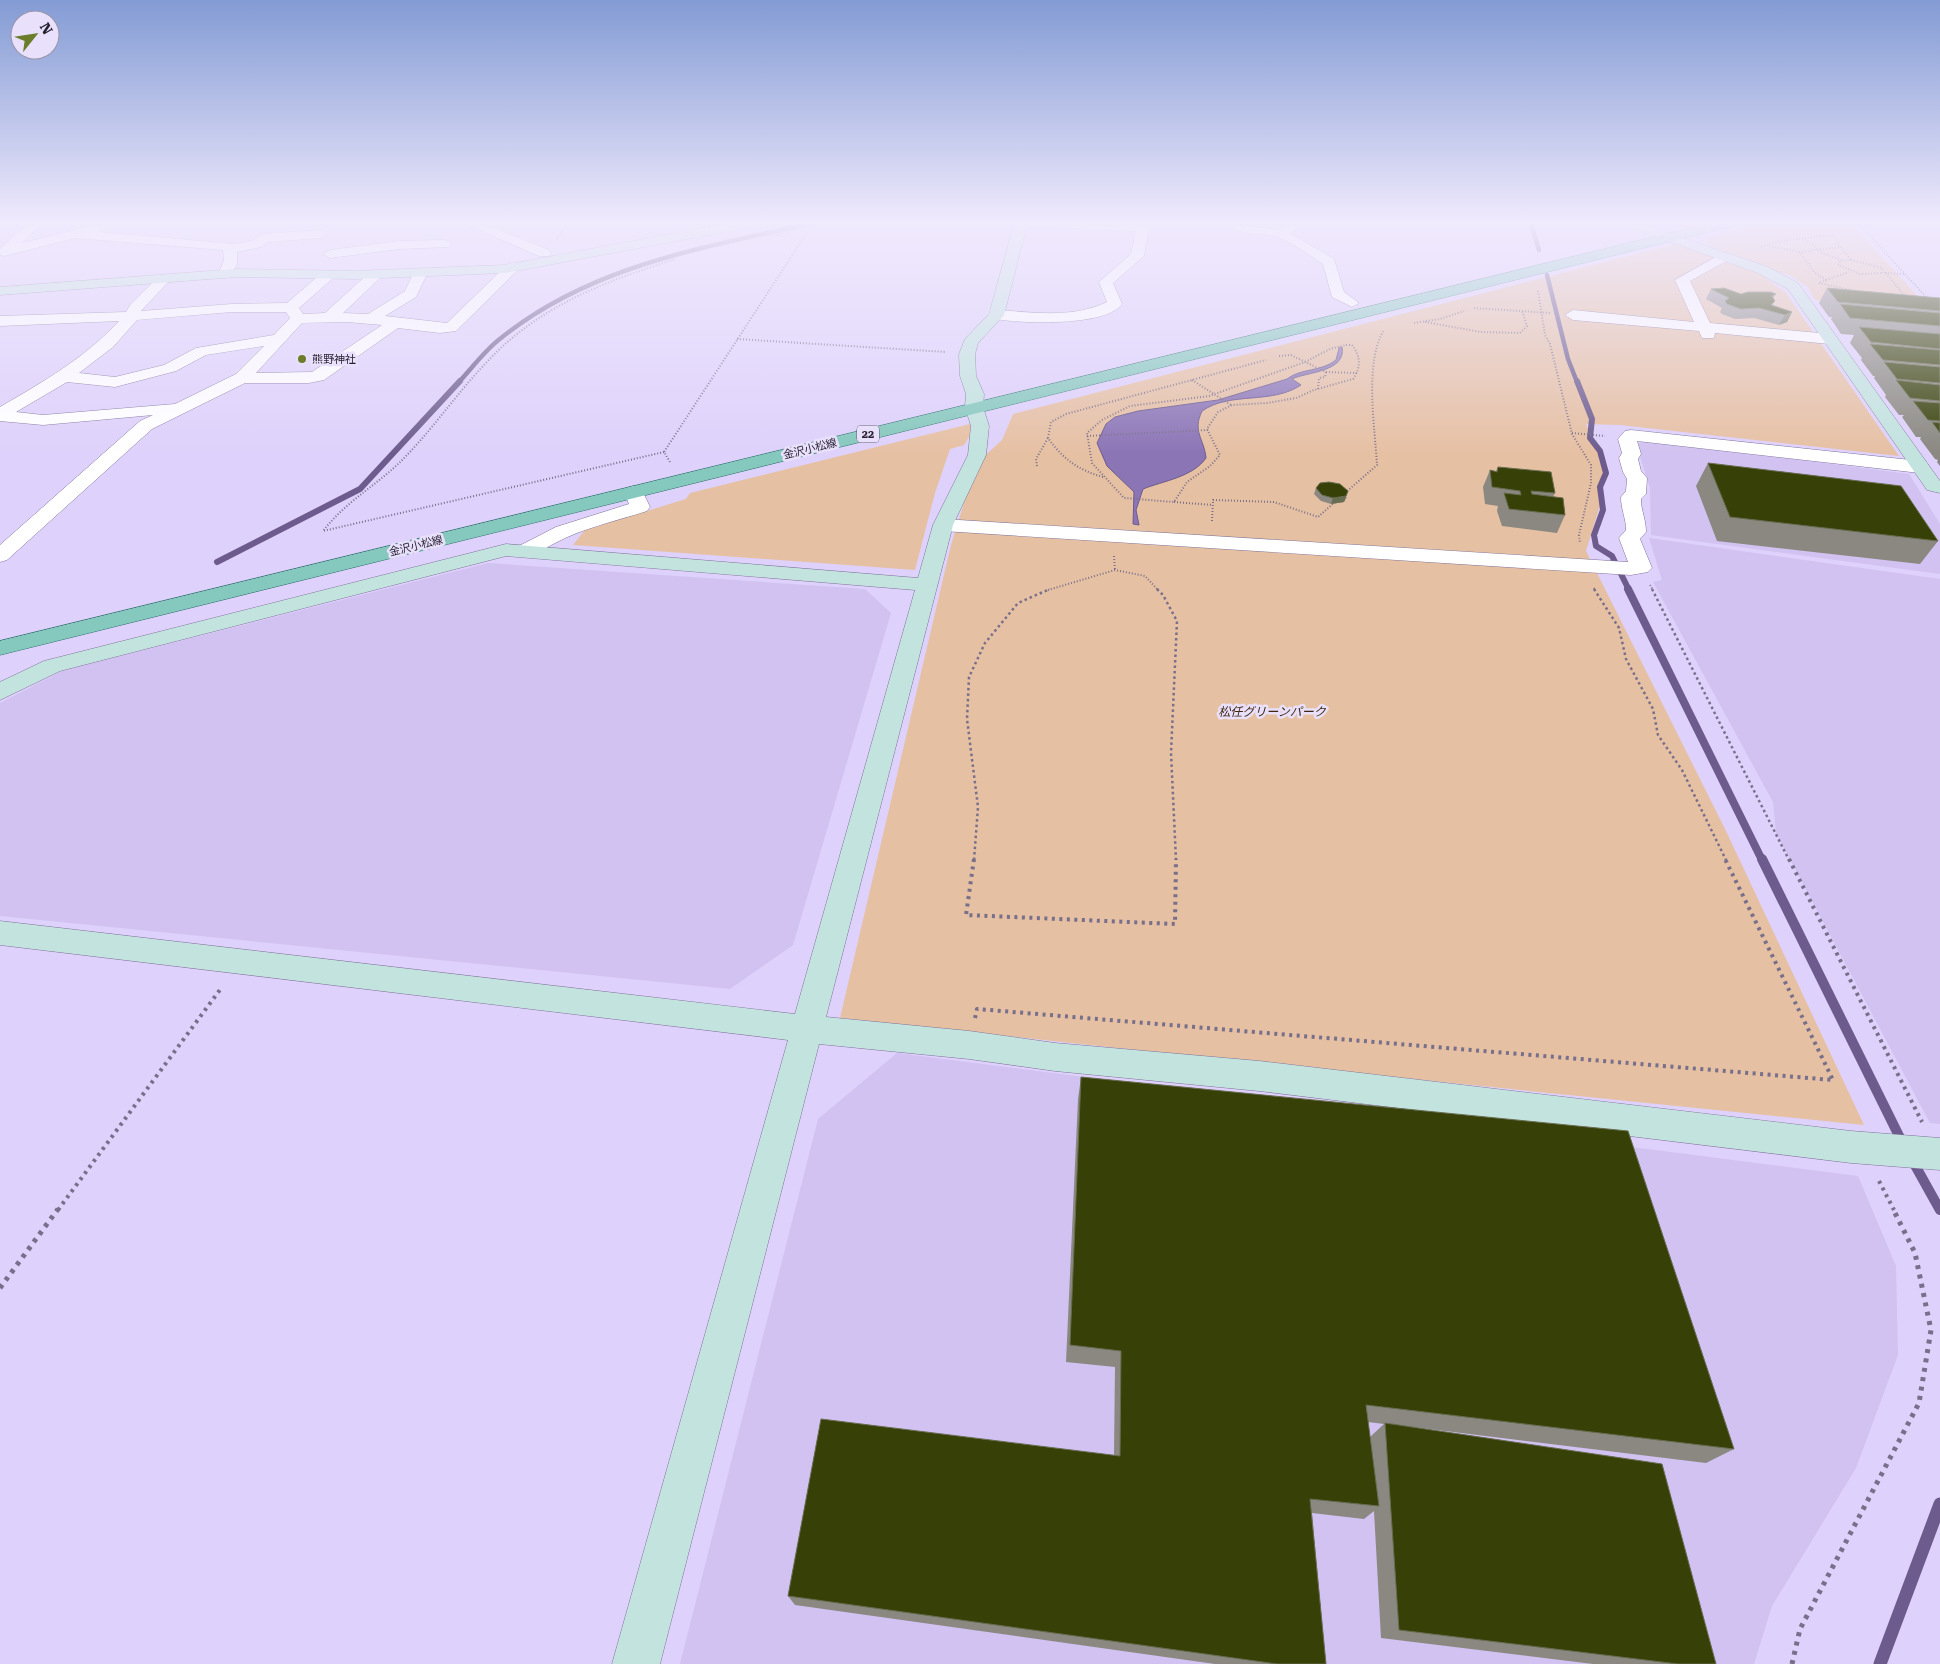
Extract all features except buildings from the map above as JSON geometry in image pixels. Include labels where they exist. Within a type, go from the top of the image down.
[{"type":"main road","name":"金沢小松線","points":[[0,648],[634,492],[974,401],[1370,299]]},
{"type":"main road","name":"金沢小松線","points":[[106,604],[668,459],[974,401],[1410,299]]},
{"type":"street","points":[[0,415],[64,378],[107,344],[144,299]]},
{"type":"street","points":[[0,556],[146,425],[242,378],[278,339],[305,299]]},
{"type":"street","points":[[330,317],[350,299]]},
{"type":"street","points":[[370,319],[403,299]]},
{"type":"street","points":[[0,321],[132,316],[232,308],[370,319],[432,329],[451,328],[481,299]]},
{"type":"street","points":[[636,1664],[943,525],[977,455],[980,426],[968,376],[967,354],[971,342],[996,315],[1001,299]]},
{"type":"street","points":[[996,315],[1080,318],[1103,311],[1115,304],[1112,299]]},
{"type":"street","points":[[1345,299],[1352,303]]},
{"type":"street","points":[[1691,299],[1706,331]]},
{"type":"street","points":[[1802,299],[1938,490]]},
{"type":"street","points":[[1573,315],[1706,331],[1830,339]]},
{"type":"street","points":[[242,378],[309,378],[318,376],[395,323]]},
{"type":"street","points":[[64,378],[115,382],[170,368],[202,351],[278,339]]},
{"type":"street","points":[[0,415],[43,420],[183,406]]},
{"type":"street","points":[[943,525],[1634,568],[1629,538],[1636,532],[1636,517],[1631,512],[1631,497],[1636,494],[1637,478],[1632,472],[1628,458],[1632,454],[1627,439],[1631,435],[1920,467]]},
{"type":"street","points":[[526,550],[563,531],[640,507],[634,492]]},
{"type":"street","points":[[0,692],[52,666],[506,550],[526,550],[927,584]]},
{"type":"street","points":[[0,933],[808,1029],[969,1045],[1055,1057],[1259,1076],[1935,1155]]},
{"type":"path","points":[[568,299],[516,333],[496,353],[407,455],[348,503],[323,531],[668,459],[737,339],[764,299]]},
{"type":"path","points":[[969,1045],[977,1009],[1833,1080],[1682,770],[1658,735],[1653,710],[1626,659],[1619,628],[1586,566],[1579,535],[1591,484],[1591,465],[1572,432],[1550,344],[1545,335],[1544,313],[1540,299]]},
{"type":"path","points":[[1407,324],[1440,319],[1474,308],[1544,313]]},
{"type":"path","points":[[1422,322],[1481,332],[1520,333],[1527,326],[1521,310]]},
{"type":"path","points":[[1211,542],[1213,500],[1274,502],[1318,517],[1377,465],[1373,386],[1375,344],[1379,333],[1387,327]]},
{"type":"path","points":[[737,339],[967,354]]},
{"type":"path","points":[[1174,502],[1187,482],[1210,466],[1220,455],[1207,428],[1218,412],[1232,405],[1267,403],[1296,398],[1318,389],[1353,379],[1358,373],[1360,359],[1352,346],[1341,344],[1322,351],[1306,362],[1263,374],[1214,394],[1176,400],[1142,402],[1116,410],[1101,419],[1087,433],[1087,449],[1092,466],[1124,498],[1174,502],[1213,505]]},
{"type":"path","points":[[1277,357],[1291,355],[1326,372],[1341,374],[1342,371],[1358,373]]},
{"type":"path","points":[[1037,466],[1036,460],[1048,438],[1051,422],[1066,414],[1269,359]]},
{"type":"path","points":[[1318,389],[1319,378],[1325,377],[1326,372]]},
{"type":"path","points":[[1192,380],[1232,405]]},
{"type":"path","points":[[1087,436],[1120,438],[1168,431],[1208,430]]},
{"type":"path","points":[[1572,432],[1598,435]]},
{"type":"path","points":[[1048,438],[1062,458],[1074,467],[1104,477]]},
{"type":"path","points":[[1634,568],[1935,1155]]},
{"type":"path","points":[[1115,570],[1145,576],[1164,595],[1177,621],[1171,753],[1177,880],[1176,924],[966,915],[973,876],[978,807],[967,719],[969,677],[985,643],[1018,603],[1052,588],[1115,570]]},
{"type":"path","points":[[0,1288],[241,961]]},
{"type":"path","points":[[1792,1664],[1800,1629],[1919,1403],[1931,1330],[1915,1253],[1871,1149]]},
{"type":"shaded area","points":[[1342,347],[1342,355],[1338,362],[1324,370],[1292,379],[1301,385],[1289,391],[1277,395],[1225,401],[1202,411],[1198,430],[1206,458],[1186,474],[1143,489],[1136,510],[1139,525],[1133,524],[1134,492],[1107,466],[1097,443],[1106,424],[1115,417],[1138,411],[1218,400],[1287,379],[1298,373],[1330,364],[1336,360],[1339,348]]},
{"type":"shaded area","points":[[1648,440],[1909,474],[1940,524],[1940,574],[1651,535],[1650,488],[1636,444]]},
{"type":"shaded area","points":[[1649,538],[1940,579],[1940,1124],[1930,1123],[1776,833],[1773,802],[1653,582],[1662,580]]},
{"type":"shaded area","points":[[488,563],[865,589],[891,613],[793,945],[730,989],[0,916],[0,703],[62,671]]},
{"type":"shaded area","points":[[897,1053],[1858,1176],[1896,1266],[1898,1355],[1856,1468],[1772,1606],[1754,1664],[680,1664],[818,1119]]},
{"type":"green space","name":"松任グリーンパーク","points":[[1462,299],[1790,299],[1899,456],[1620,425],[1586,424],[1605,468],[1601,502],[1586,551],[1726,831],[1864,1125],[1284,1066],[840,1018],[951,545],[976,464],[1002,440],[1013,414]]},
{"type":"green space","points":[[1814,299],[1920,299],[1930,310]]},
{"type":"green space","points":[[978,422],[964,445],[950,449],[935,493],[915,570],[573,545],[585,530],[686,499],[690,493]]},
{"type":"waterway","points":[[459,382],[501,338],[537,313],[562,299]]},
{"type":"waterway","points":[[1553,299],[1568,359],[1577,382]]},
{"type":"waterway","points":[[217,562],[360,489],[460,381]]},
{"type":"waterway","points":[[1577,381],[1592,419],[1590,438],[1600,451],[1606,473],[1600,487],[1603,510],[1594,535],[1596,546],[1612,556],[1629,590]]},
{"type":"waterway","points":[[1628,589],[1762,860]]},
{"type":"waterway","points":[[1762,859],[1903,1144]]},
{"type":"waterway","points":[[1911,1158],[1940,1210]]},
{"type":"waterway","points":[[1880,1664],[1940,1504]]},
{"type":"place","name":"熊野神社","points":[[302,359]]}]
